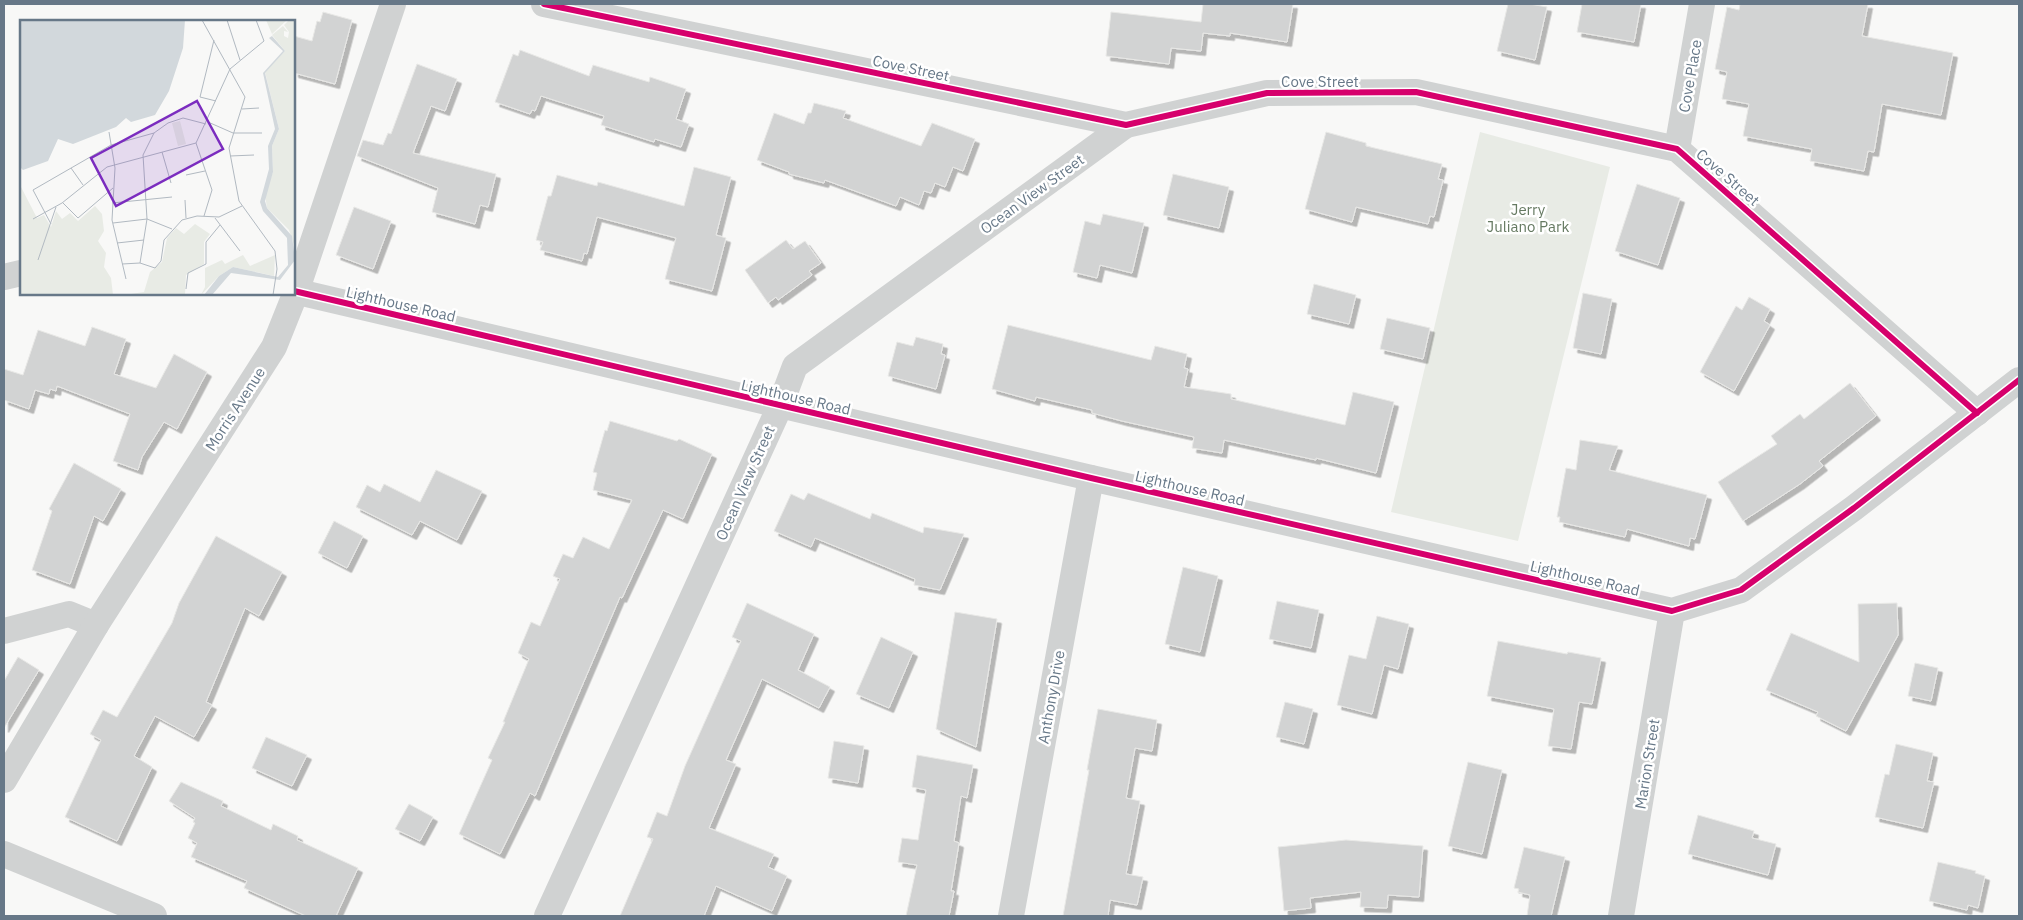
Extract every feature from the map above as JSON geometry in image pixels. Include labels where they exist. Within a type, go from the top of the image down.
[{"type":"street","name":"Morris Avenue","points":[[295,292],[393,4]]},
{"type":"street","name":"Cove Street","points":[[544,4],[1126,125],[1267,93],[1416,92],[1677,149],[1977,413]]},
{"type":"street","name":"Cove Place","points":[[1677,149],[1702,4]]},
{"type":"street","name":"Ocean View Street","points":[[547,916],[780,406],[795,366],[1126,125]]},
{"type":"street","points":[[4,277],[20,273]]},
{"type":"street","name":"Lighthouse Road","points":[[295,292],[1091,478],[1672,610],[1741,590],[1854,508],[1977,413],[2015,392]]},
{"type":"street","name":"Morris Avenue","points":[[4,780],[96,625],[274,348],[294,295]]},
{"type":"street","name":"Anthony Drive","points":[[1011,916],[1091,478]]},
{"type":"street","name":"Marion Street","points":[[1621,916],[1672,610]]},
{"type":"street","points":[[4,631],[69,614],[96,625]]},
{"type":"street","points":[[4,854],[154,916]]},
{"type":"green space","name":"Jerry Juliano Park","points":[[1480,132],[1610,167],[1518,541],[1391,512]]},
{"type":"building","points":[[1203,4],[1293,4],[1287,42],[1230,33],[1230,36],[1203,33],[1201,51],[1171,48],[1169,64],[1106,56],[1111,12],[1201,22]]},
{"type":"building","points":[[1508,4],[1529,4],[1547,7],[1535,60],[1497,51]]},
{"type":"building","points":[[1582,4],[1641,4],[1634,42],[1577,32]]},
{"type":"building","points":[[1740,4],[1868,4],[1862,36],[1953,53],[1941,115],[1882,104],[1874,152],[1868,151],[1864,171],[1810,161],[1812,149],[1743,136],[1749,104],[1722,99],[1727,72],[1715,69],[1727,7],[1739,10]]},
{"type":"building","points":[[323,12],[352,20],[335,84],[295,73],[295,36],[312,41],[317,21],[320,22]]},
{"type":"building","points":[[520,50],[589,76],[593,65],[649,82],[650,77],[686,89],[676,119],[689,124],[681,147],[655,139],[654,142],[601,125],[604,116],[541,96],[535,111],[532,110],[530,114],[495,102],[513,54],[518,56]]},
{"type":"building","points":[[417,64],[457,79],[445,111],[431,106],[413,153],[496,174],[488,207],[480,205],[475,224],[432,212],[438,188],[357,156],[363,140],[383,145],[388,133],[391,134]]},
{"type":"building","points":[[814,103],[846,111],[843,118],[921,146],[932,123],[975,139],[963,171],[953,167],[945,187],[935,183],[931,193],[924,191],[919,205],[900,197],[896,206],[825,180],[824,183],[789,174],[789,172],[757,160],[774,113],[804,124],[808,113],[811,113]]},
{"type":"building","points":[[1326,132],[1366,143],[1366,146],[1442,164],[1438,179],[1443,180],[1434,217],[1430,216],[1428,224],[1356,207],[1352,222],[1305,209]]},
{"type":"building","points":[[694,167],[731,177],[716,235],[726,238],[712,291],[665,279],[676,238],[597,217],[587,254],[584,253],[582,261],[540,250],[543,242],[536,240],[548,196],[551,196],[557,175],[597,186],[598,182],[684,206]]},
{"type":"building","points":[[1173,174],[1229,187],[1219,228],[1163,215]]},
{"type":"building","points":[[1637,184],[1680,198],[1658,265],[1615,251]]},
{"type":"building","points":[[354,207],[391,221],[373,269],[336,255]]},
{"type":"building","points":[[1103,214],[1144,223],[1132,273],[1100,265],[1097,278],[1073,272],[1085,221],[1100,225]]},
{"type":"building","points":[[786,240],[793,249],[805,241],[821,263],[809,271],[812,275],[778,300],[776,297],[768,303],[745,270]]},
{"type":"building","points":[[1314,284],[1356,295],[1349,324],[1307,314]]},
{"type":"building","points":[[1583,293],[1612,299],[1601,354],[1573,348]]},
{"type":"building","points":[[1749,297],[1770,309],[1764,321],[1770,325],[1734,391],[1700,372],[1736,306],[1742,310]]},
{"type":"building","points":[[1387,318],[1430,328],[1423,359],[1380,349]]},
{"type":"building","points":[[1008,325],[1151,360],[1155,346],[1187,354],[1184,368],[1188,369],[1184,387],[1231,394],[1231,399],[1345,425],[1353,392],[1394,402],[1376,473],[1316,458],[1316,460],[1224,440],[1222,453],[1192,448],[1194,437],[1122,421],[1092,413],[1092,410],[1036,397],[1035,401],[992,389]]},
{"type":"building","points":[[92,327],[126,339],[114,374],[156,388],[174,354],[207,372],[177,429],[164,422],[142,457],[138,470],[113,461],[130,414],[57,386],[56,391],[50,389],[49,394],[35,390],[29,409],[4,400],[4,369],[23,375],[38,330],[85,346]]},
{"type":"building","points":[[916,337],[943,344],[941,354],[945,355],[936,389],[888,376],[897,342],[913,346]]},
{"type":"building","points":[[1850,383],[1876,416],[1819,461],[1823,466],[1800,484],[1743,521],[1718,482],[1777,444],[1771,436],[1800,414],[1804,419]]},
{"type":"building","points":[[610,421],[677,441],[679,439],[712,454],[683,519],[663,510],[622,598],[620,597],[535,796],[530,793],[500,854],[459,834],[492,760],[488,758],[505,722],[503,722],[529,659],[518,653],[531,622],[540,626],[560,579],[553,576],[563,554],[573,558],[583,537],[609,549],[632,500],[593,490],[597,473],[593,472],[605,430],[607,431]]},
{"type":"building","points":[[1580,440],[1618,446],[1609,470],[1707,495],[1695,539],[1690,538],[1689,546],[1627,529],[1625,537],[1559,522],[1560,517],[1557,517],[1566,468],[1576,470]]},
{"type":"building","points":[[74,463],[121,489],[103,521],[94,516],[70,584],[32,570],[52,511],[49,509]]},
{"type":"building","points":[[436,470],[482,491],[457,540],[420,521],[412,535],[356,507],[367,485],[380,492],[384,484],[420,502]]},
{"type":"building","points":[[808,493],[870,519],[872,513],[923,533],[924,527],[964,534],[940,590],[914,585],[915,579],[815,538],[811,547],[774,531],[791,494],[804,500]]},
{"type":"building","points":[[334,521],[363,536],[347,568],[318,553]]},
{"type":"building","points":[[216,536],[282,572],[259,616],[245,608],[206,702],[212,705],[194,737],[155,716],[134,756],[152,767],[117,841],[65,817],[101,740],[90,734],[103,710],[117,717],[172,623],[179,603]]},
{"type":"building","points":[[1183,567],[1218,576],[1200,652],[1165,644]]},
{"type":"building","points":[[1277,601],[1319,610],[1311,648],[1269,639]]},
{"type":"building","points":[[747,603],[814,634],[798,670],[830,687],[819,708],[762,679],[726,760],[736,764],[709,828],[774,854],[768,867],[787,876],[772,911],[716,886],[704,916],[620,916],[653,839],[647,837],[657,812],[667,816],[685,766],[741,641],[732,637]]},
{"type":"building","points":[[1897,603],[1898,635],[1846,731],[1816,716],[1818,712],[1766,690],[1791,633],[1859,662],[1858,604]]},
{"type":"building","points":[[955,612],[997,619],[976,747],[936,729]]},
{"type":"building","points":[[1377,616],[1409,624],[1398,669],[1384,665],[1372,714],[1337,705],[1349,655],[1366,659]]},
{"type":"building","points":[[881,637],[913,652],[889,708],[856,694]]},
{"type":"building","points":[[1498,641],[1567,654],[1568,652],[1601,658],[1592,704],[1579,702],[1571,749],[1548,746],[1554,709],[1487,696]]},
{"type":"building","points":[[18,657],[39,670],[4,728],[4,681]]},
{"type":"building","points":[[1915,663],[1938,668],[1931,701],[1908,696]]},
{"type":"building","points":[[1285,702],[1313,709],[1304,744],[1276,737]]},
{"type":"building","points":[[1098,709],[1157,720],[1152,751],[1135,748],[1126,798],[1140,801],[1126,874],[1143,877],[1137,905],[1110,900],[1108,916],[1063,916],[1089,770],[1087,770]]},
{"type":"building","points":[[266,737],[307,755],[292,786],[252,768]]},
{"type":"building","points":[[834,741],[864,746],[858,783],[828,778]]},
{"type":"building","points":[[1896,744],[1933,753],[1927,781],[1934,782],[1923,828],[1875,817],[1885,774],[1889,775]]},
{"type":"building","points":[[917,755],[973,765],[967,798],[961,796],[954,841],[959,843],[951,891],[954,891],[949,916],[906,916],[917,865],[898,862],[902,838],[918,840],[926,790],[912,787]]},
{"type":"building","points":[[1468,762],[1502,770],[1482,854],[1448,846]]},
{"type":"building","points":[[181,782],[223,801],[221,806],[271,830],[273,824],[298,836],[297,840],[358,868],[336,916],[306,916],[244,888],[247,881],[191,857],[197,843],[188,838],[195,823],[193,822],[195,818],[169,801]]},
{"type":"building","points":[[409,804],[433,817],[420,841],[395,829]]},
{"type":"building","points":[[1698,815],[1754,831],[1752,838],[1776,844],[1768,875],[1688,854]]},
{"type":"building","points":[[1346,840],[1423,846],[1419,897],[1388,895],[1387,908],[1360,907],[1361,892],[1310,898],[1311,908],[1284,911],[1278,847]]},
{"type":"building","points":[[1524,847],[1565,857],[1551,916],[1527,916],[1530,895],[1518,892],[1519,889],[1514,888]]},
{"type":"building","points":[[1938,862],[1976,871],[1975,873],[1985,876],[1978,908],[1968,905],[1967,910],[1929,901]]},
{"type":"cycle path","points":[[544,4],[1126,125],[1267,93],[1416,92],[1677,149],[1977,413]]},
{"type":"cycle path","points":[[295,291],[1091,478],[1672,611],[1741,590],[1854,508],[2019,380]]}]
